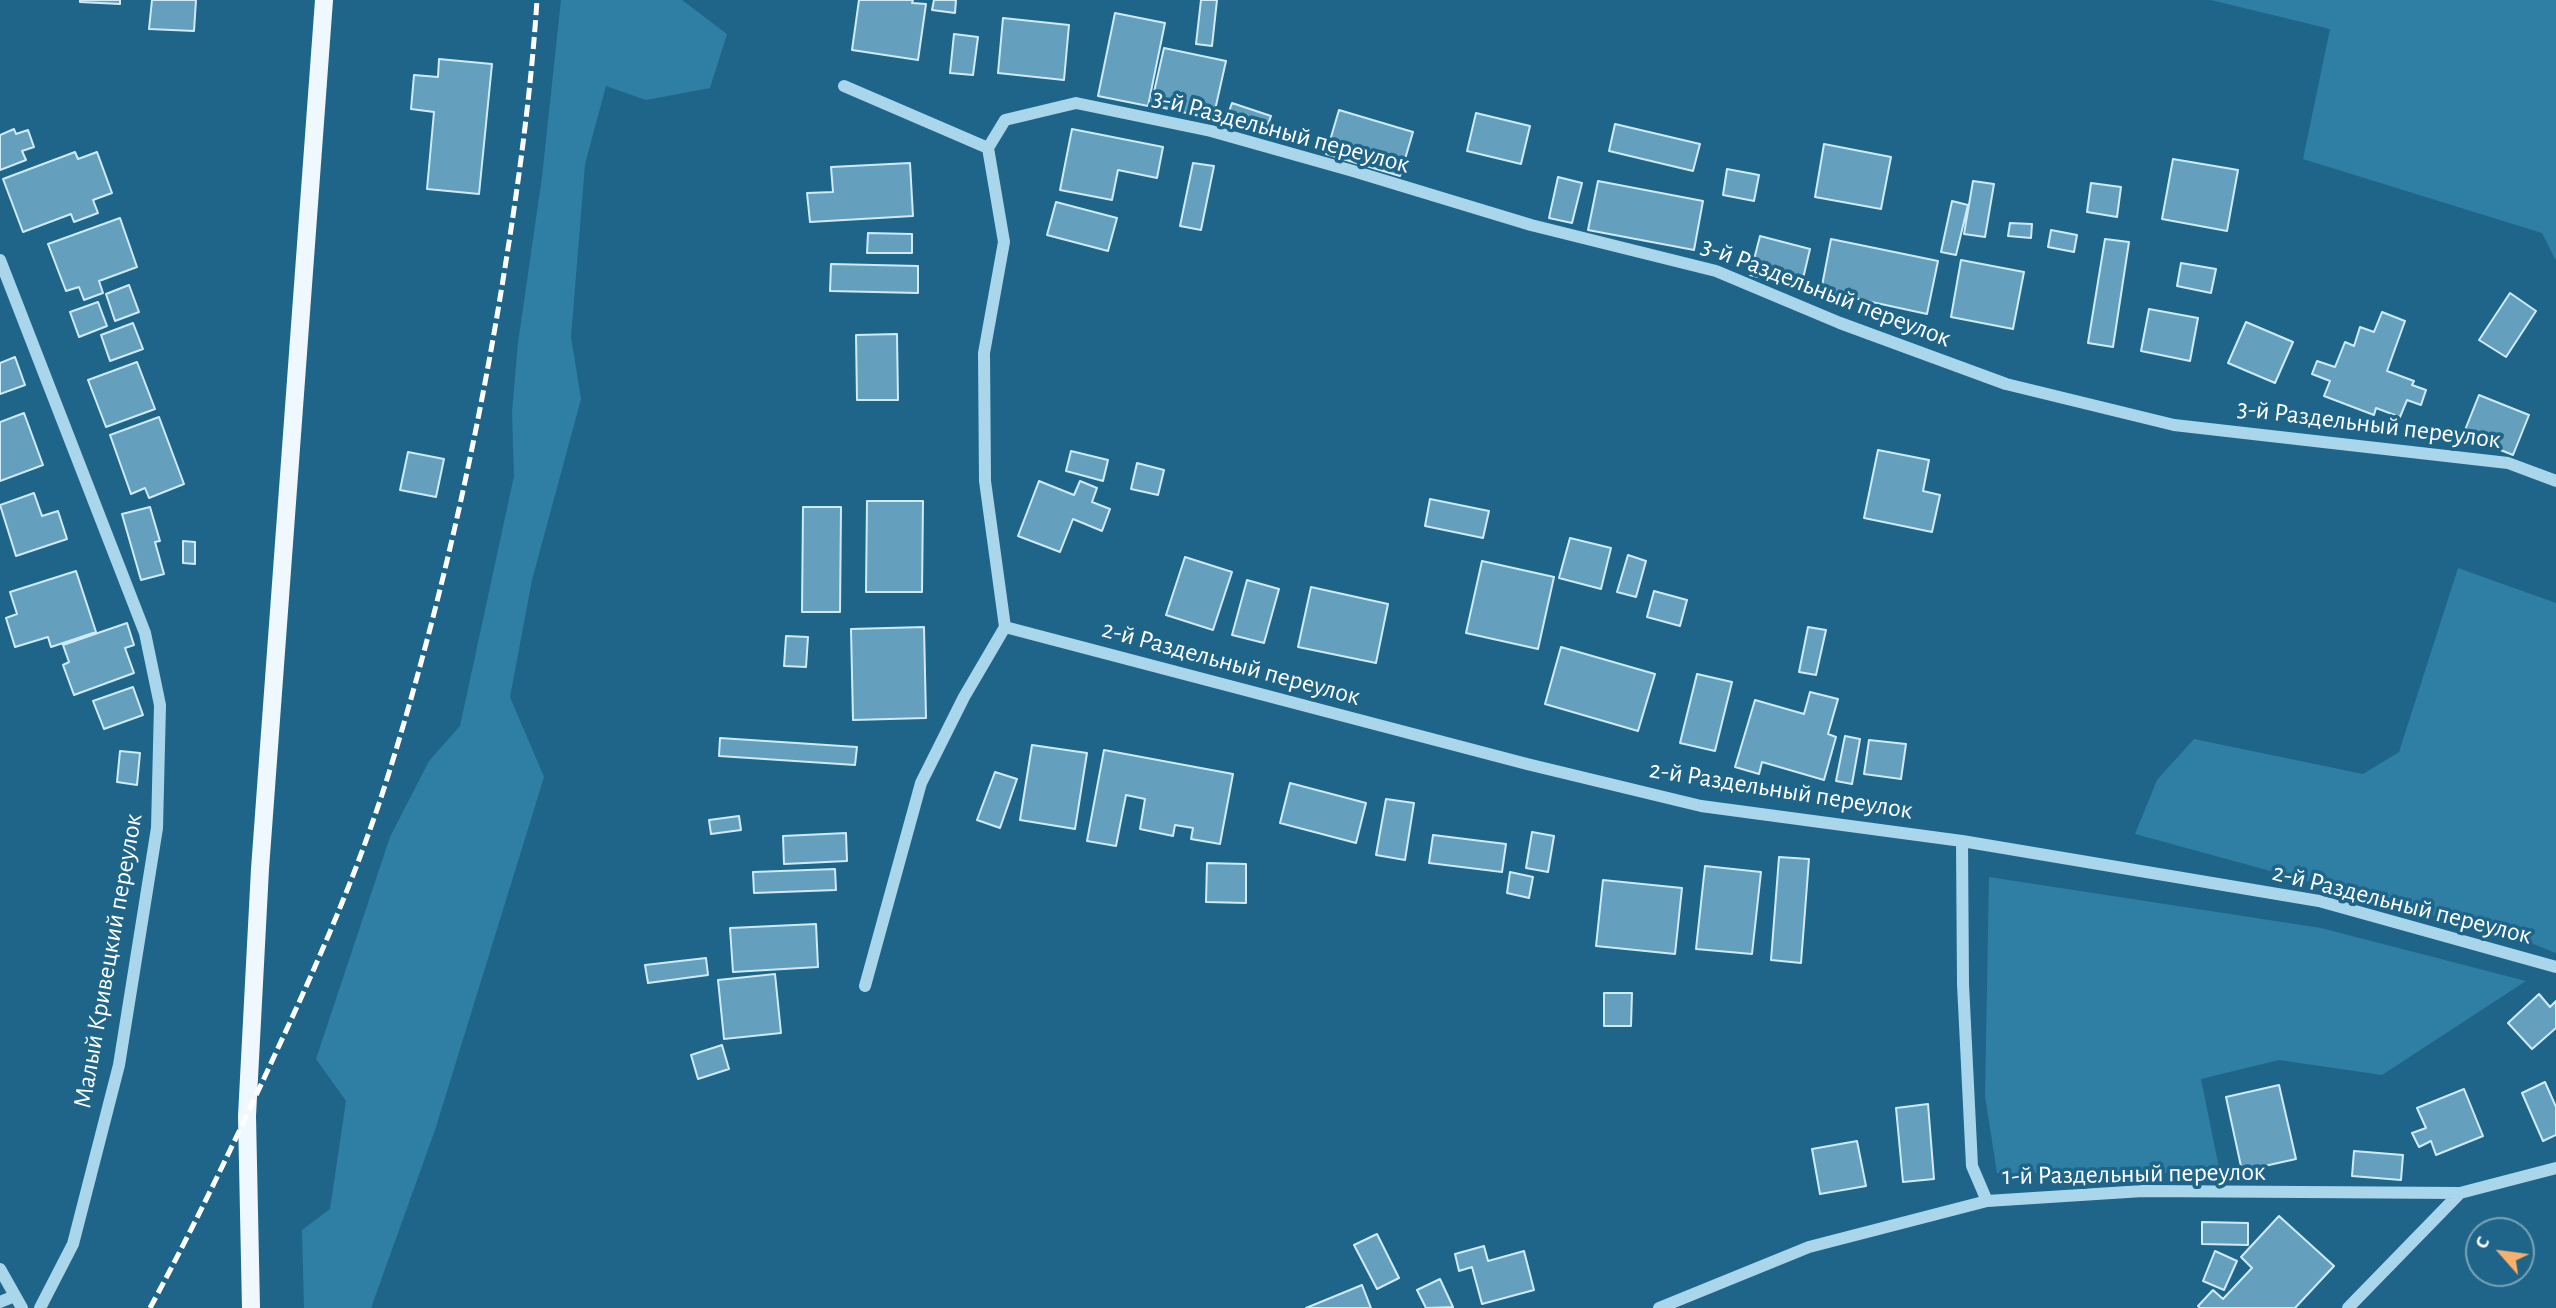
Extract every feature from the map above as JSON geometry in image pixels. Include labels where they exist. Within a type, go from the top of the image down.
[{"type":"main road","points":[[251,1308],[247,1116],[259,883],[324,0]]},
{"type":"street","points":[[844,86],[988,148],[1004,242],[984,353],[985,481],[1005,627],[964,697],[921,783],[865,986]]},
{"type":"street","name":"3-й Раздельный переулок","points":[[988,148],[1005,120],[1076,103],[1211,131],[1531,225],[1716,271],[1840,323],[2006,384],[2174,425],[2508,463],[2556,481]]},
{"type":"street","name":"Малый Кривецкий переулок","points":[[0,260],[145,633],[160,705],[157,828],[119,1065],[73,1244],[40,1308]]},
{"type":"street","name":"2-й Раздельный переулок","points":[[1005,627],[1527,764],[1701,806],[1962,841],[2319,901],[2556,967]]},
{"type":"street","points":[[1962,841],[1963,984],[1972,1166],[1987,1201]]},
{"type":"street","name":"1-й Раздельный переулок","points":[[1660,1308],[1809,1247],[1987,1201],[2143,1191],[2460,1193],[2556,1168]]},
{"type":"street","points":[[2348,1308],[2460,1193]]},
{"type":"street","points":[[0,1269],[19,1302],[0,1302]]},
{"type":"shaded area","points":[[561,0],[682,0],[727,34],[710,88],[646,100],[606,86],[585,164],[571,337],[581,399],[532,580],[510,697],[544,777],[435,1130],[371,1308],[304,1308],[302,1230],[330,1209],[346,1101],[316,1059],[390,837],[429,761],[460,726],[514,476],[512,412],[518,343],[542,177]]},
{"type":"shaded area","points":[[2211,0],[2556,0],[2556,261],[2542,233],[2303,159],[2330,29]]},
{"type":"shaded area","points":[[2458,568],[2556,603],[2556,953],[2523,940],[2135,834],[2157,780],[2194,739],[2363,774],[2399,752]]},
{"type":"shaded area","points":[[1989,877],[2321,928],[2526,981],[2382,1075],[2279,1060],[2201,1079],[2220,1173],[1997,1173],[1985,1096]]},
{"type":"building","points":[[120,0],[120,4],[80,2]]},
{"type":"building","points":[[152,0],[196,0],[194,31],[149,29]]},
{"type":"building","points":[[859,0],[913,0],[912,3],[926,4],[918,60],[852,50]]},
{"type":"building","points":[[934,0],[956,0],[955,13],[932,10]]},
{"type":"building","points":[[1201,0],[1217,0],[1212,46],[1196,44]]},
{"type":"building","points":[[1115,13],[1165,23],[1148,106],[1098,96]]},
{"type":"building","points":[[1003,18],[1069,25],[1064,80],[998,73]]},
{"type":"building","points":[[954,34],[978,37],[973,75],[950,73]]},
{"type":"building","points":[[1164,48],[1226,61],[1213,119],[1151,105]]},
{"type":"building","points":[[439,59],[492,64],[479,194],[427,189],[434,112],[411,109],[414,75],[438,77]]},
{"type":"building","points":[[1232,103],[1271,116],[1264,136],[1225,123]]},
{"type":"building","points":[[1339,110],[1413,132],[1400,176],[1326,154]]},
{"type":"building","points":[[1476,113],[1530,126],[1521,164],[1467,151]]},
{"type":"building","points":[[1615,124],[1700,144],[1693,171],[1609,151]]},
{"type":"building","points":[[14,129],[16,134],[28,130],[34,147],[22,151],[26,160],[0,170],[0,135]]},
{"type":"building","points":[[1072,129],[1163,147],[1157,178],[1118,170],[1112,200],[1060,190]]},
{"type":"building","points":[[1824,144],[1891,157],[1881,209],[1815,197]]},
{"type":"building","points":[[75,152],[78,159],[97,152],[112,193],[93,200],[98,213],[74,222],[71,214],[23,232],[3,179]]},
{"type":"building","points":[[2173,159],[2238,170],[2227,231],[2162,219]]},
{"type":"building","points":[[910,163],[913,216],[810,222],[807,193],[833,192],[831,167]]},
{"type":"building","points":[[1193,163],[1214,166],[1201,230],[1180,226]]},
{"type":"building","points":[[1727,169],[1759,175],[1754,201],[1723,195]]},
{"type":"building","points":[[1558,177],[1582,183],[1572,223],[1549,218]]},
{"type":"building","points":[[1598,181],[1703,201],[1694,250],[1588,230]]},
{"type":"building","points":[[1973,181],[1994,184],[1985,237],[1964,234]]},
{"type":"building","points":[[2091,183],[2121,187],[2117,217],[2087,212]]},
{"type":"building","points":[[1952,201],[1968,205],[1956,255],[1941,252]]},
{"type":"building","points":[[1056,202],[1117,218],[1108,251],[1047,235]]},
{"type":"building","points":[[120,218],[137,267],[99,281],[103,293],[84,300],[79,287],[66,291],[48,244]]},
{"type":"building","points":[[2010,223],[2032,224],[2031,238],[2008,236]]},
{"type":"building","points":[[2051,230],[2077,235],[2074,252],[2048,247]]},
{"type":"building","points":[[868,233],[912,234],[912,253],[867,253]]},
{"type":"building","points":[[1760,236],[1810,249],[1801,287],[1750,275]]},
{"type":"building","points":[[1831,239],[1938,261],[1927,314],[1821,291]]},
{"type":"building","points":[[2105,239],[2129,242],[2113,347],[2088,343]]},
{"type":"building","points":[[1961,260],[2024,272],[2013,329],[1951,317]]},
{"type":"building","points":[[2181,263],[2216,269],[2211,293],[2177,286]]},
{"type":"building","points":[[831,264],[918,266],[918,293],[830,291]]},
{"type":"building","points":[[129,285],[139,312],[115,321],[106,294]]},
{"type":"building","points":[[2510,293],[2536,311],[2506,357],[2479,340]]},
{"type":"building","points":[[98,302],[107,326],[79,337],[70,312]]},
{"type":"building","points":[[2149,309],[2198,318],[2190,361],[2141,351]]},
{"type":"building","points":[[2382,312],[2405,321],[2387,371],[2414,381],[2412,385],[2426,390],[2421,405],[2407,400],[2400,417],[2376,408],[2374,415],[2324,396],[2330,381],[2312,374],[2317,361],[2335,367],[2345,342],[2354,346],[2360,327],[2374,332]]},
{"type":"building","points":[[2246,322],[2293,342],[2275,383],[2228,363]]},
{"type":"building","points":[[133,323],[143,349],[110,361],[101,335]]},
{"type":"building","points":[[897,334],[898,400],[857,400],[856,335]]},
{"type":"building","points":[[15,357],[25,385],[0,394],[0,363]]},
{"type":"building","points":[[137,362],[155,409],[106,427],[88,380]]},
{"type":"building","points":[[2479,395],[2529,415],[2513,455],[2463,435]]},
{"type":"building","points":[[24,413],[43,465],[0,481],[0,422]]},
{"type":"building","points":[[159,417],[184,484],[149,498],[145,488],[131,494],[110,435]]},
{"type":"building","points":[[1878,450],[1929,460],[1923,491],[1940,495],[1932,532],[1864,518]]},
{"type":"building","points":[[1071,451],[1108,460],[1103,481],[1066,471]]},
{"type":"building","points":[[408,452],[444,459],[436,497],[400,490]]},
{"type":"building","points":[[1137,463],[1164,470],[1158,495],[1131,489]]},
{"type":"building","points":[[1039,481],[1074,495],[1080,481],[1097,488],[1092,502],[1110,509],[1102,531],[1073,519],[1060,552],[1018,536]]},
{"type":"building","points":[[34,493],[42,516],[58,511],[67,539],[16,556],[0,505]]},
{"type":"building","points":[[1430,499],[1489,511],[1483,538],[1425,526]]},
{"type":"building","points":[[867,501],[923,501],[922,592],[866,592]]},
{"type":"building","points":[[150,507],[160,541],[155,542],[164,574],[141,580],[122,514]]},
{"type":"building","points":[[803,507],[841,507],[840,612],[802,612]]},
{"type":"building","points":[[1570,538],[1611,548],[1601,589],[1559,578]]},
{"type":"building","points":[[183,541],[195,542],[195,564],[183,563]]},
{"type":"building","points":[[1628,555],[1646,561],[1636,597],[1617,592]]},
{"type":"building","points":[[1185,557],[1232,572],[1213,630],[1166,615]]},
{"type":"building","points":[[1482,561],[1554,577],[1538,649],[1466,633]]},
{"type":"building","points":[[76,571],[96,632],[51,647],[48,637],[15,647],[6,618],[17,614],[10,592]]},
{"type":"building","points":[[1247,580],[1279,589],[1264,643],[1232,635]]},
{"type":"building","points":[[1311,587],[1388,604],[1376,663],[1298,647]]},
{"type":"building","points":[[1654,591],[1687,600],[1680,626],[1647,617]]},
{"type":"building","points":[[127,623],[134,645],[125,648],[134,673],[74,695],[63,665],[69,662],[63,645]]},
{"type":"building","points":[[924,627],[926,718],[853,720],[851,629]]},
{"type":"building","points":[[1808,627],[1826,630],[1816,675],[1799,672]]},
{"type":"building","points":[[786,636],[808,637],[806,667],[784,666]]},
{"type":"building","points":[[1561,647],[1655,674],[1638,731],[1545,704]]},
{"type":"building","points":[[1697,674],[1732,682],[1715,751],[1680,743]]},
{"type":"building","points":[[133,687],[143,715],[104,729],[93,701]]},
{"type":"building","points":[[1810,692],[1838,699],[1828,734],[1836,737],[1824,780],[1762,762],[1759,774],[1735,767],[1755,700],[1804,714]]},
{"type":"building","points":[[1845,736],[1860,739],[1852,784],[1836,781]]},
{"type":"building","points":[[720,738],[857,747],[855,765],[719,756]]},
{"type":"building","points":[[1869,740],[1906,744],[1901,779],[1864,774]]},
{"type":"building","points":[[1032,745],[1087,753],[1075,829],[1020,820]]},
{"type":"building","points":[[1104,750],[1233,774],[1220,844],[1191,839],[1193,828],[1175,825],[1173,836],[1140,829],[1145,799],[1126,795],[1116,846],[1087,841]]},
{"type":"building","points":[[120,751],[140,753],[137,785],[117,782]]},
{"type":"building","points":[[995,772],[1017,779],[1000,828],[977,820]]},
{"type":"building","points":[[1290,783],[1366,803],[1356,843],[1280,823]]},
{"type":"building","points":[[1386,799],[1414,803],[1405,860],[1376,855]]},
{"type":"building","points":[[739,816],[741,830],[711,834],[709,820]]},
{"type":"building","points":[[1532,832],[1554,836],[1548,872],[1526,868]]},
{"type":"building","points":[[846,833],[847,861],[784,864],[783,836]]},
{"type":"building","points":[[1433,835],[1506,844],[1502,872],[1429,863]]},
{"type":"building","points":[[1779,857],[1809,859],[1801,963],[1771,960]]},
{"type":"building","points":[[1207,863],[1246,864],[1246,903],[1206,902]]},
{"type":"building","points":[[1705,866],[1761,872],[1752,954],[1696,949]]},
{"type":"building","points":[[835,869],[836,890],[754,893],[753,872]]},
{"type":"building","points":[[1510,872],[1533,877],[1529,898],[1507,893]]},
{"type":"building","points":[[1603,880],[1682,888],[1675,954],[1596,946]]},
{"type":"building","points":[[816,924],[818,967],[733,972],[730,928]]},
{"type":"building","points":[[706,958],[708,975],[648,983],[645,965]]},
{"type":"building","points":[[775,974],[781,1033],[724,1039],[718,980]]},
{"type":"building","points":[[1604,993],[1632,993],[1631,1026],[1604,1026]]},
{"type":"building","points":[[2539,994],[2550,1007],[2556,1001],[2556,1028],[2532,1049],[2508,1023]]},
{"type":"building","points":[[722,1045],[729,1069],[698,1079],[691,1055]]},
{"type":"building","points":[[2545,1082],[2556,1107],[2556,1135],[2543,1141],[2522,1093]]},
{"type":"building","points":[[2279,1085],[2296,1159],[2242,1171],[2226,1097]]},
{"type":"building","points":[[2464,1089],[2483,1136],[2436,1155],[2431,1141],[2419,1147],[2412,1133],[2426,1128],[2417,1108]]},
{"type":"building","points":[[1928,1104],[1934,1179],[1903,1182],[1896,1108]]},
{"type":"building","points":[[1857,1141],[1866,1186],[1820,1194],[1812,1149]]},
{"type":"building","points":[[2354,1151],[2403,1155],[2401,1180],[2352,1176]]},
{"type":"building","points":[[2279,1216],[2334,1266],[2295,1308],[2200,1308],[2198,1306],[2213,1290],[2223,1299],[2252,1268],[2241,1257]]},
{"type":"building","points":[[2202,1222],[2248,1223],[2248,1245],[2202,1244]]},
{"type":"building","points":[[1377,1234],[1399,1278],[1377,1289],[1354,1245]]},
{"type":"building","points":[[1484,1246],[1488,1261],[1524,1251],[1534,1290],[1482,1304],[1472,1267],[1459,1271],[1455,1254]]},
{"type":"building","points":[[2215,1251],[2237,1261],[2224,1290],[2203,1281]]},
{"type":"building","points":[[1440,1279],[1453,1307],[1426,1308],[1417,1290]]},
{"type":"building","points":[[1362,1285],[1371,1308],[1306,1308]]},
{"type":"railway","points":[[150,1308],[232,1146],[323,948],[364,847],[404,723],[449,552],[485,380],[521,162],[537,0]]}]
